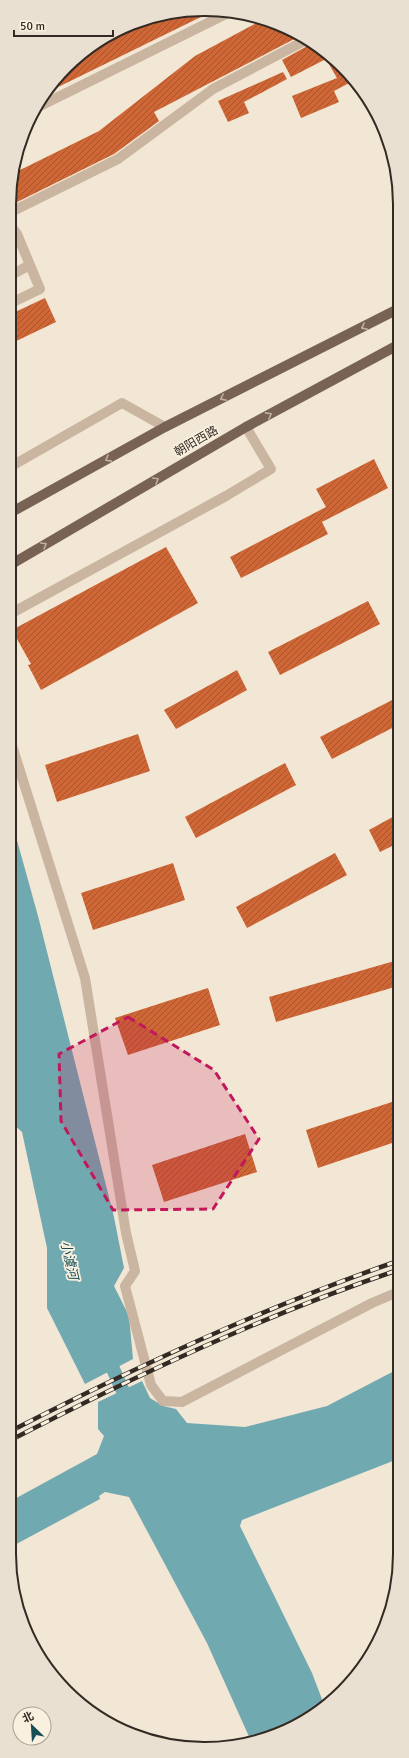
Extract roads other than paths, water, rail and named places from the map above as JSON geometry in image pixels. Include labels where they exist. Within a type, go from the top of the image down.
[{"type":"main road","name":"朝阳西路","points":[[16,510],[166,427],[393,312]]},
{"type":"main road","name":"朝阳西路","points":[[16,561],[246,427],[393,348]]},
{"type":"street","points":[[46,103],[221,17]]},
{"type":"street","points":[[16,210],[118,159],[213,90],[301,43]]},
{"type":"street","points":[[16,233],[40,289],[16,301]]},
{"type":"street","points":[[16,272],[30,265]]},
{"type":"street","points":[[16,464],[122,403],[166,427]]},
{"type":"street","points":[[16,611],[226,496],[271,469],[246,427]]},
{"type":"street","points":[[16,758],[85,978],[126,1233],[135,1271],[125,1286],[151,1385],[163,1401],[182,1402],[372,1303],[393,1294]]},
{"type":"water","points":[[16,837],[38,916],[114,1217],[124,1268],[114,1286],[129,1316],[133,1359],[85,1384],[47,1308],[47,1248],[22,1132],[16,1127]]},
{"type":"water","points":[[393,1372],[393,1461],[242,1520],[240,1526],[312,1673],[322,1700],[299,1717],[277,1728],[249,1737],[207,1643],[129,1497],[105,1492],[99,1496],[100,1499],[16,1544],[16,1498],[97,1454],[104,1436],[98,1429],[98,1402],[142,1381],[150,1398],[163,1406],[176,1409],[187,1423],[245,1427],[327,1406]]},
{"type":"waterway","name":"小澞河","points":[[105,1351],[130,1407]]},
{"type":"railway","points":[[16,1428],[104,1384],[201,1339],[299,1298],[393,1263]]},
{"type":"railway","points":[[16,1437],[104,1393],[200,1348],[298,1307],[393,1272]]}]
